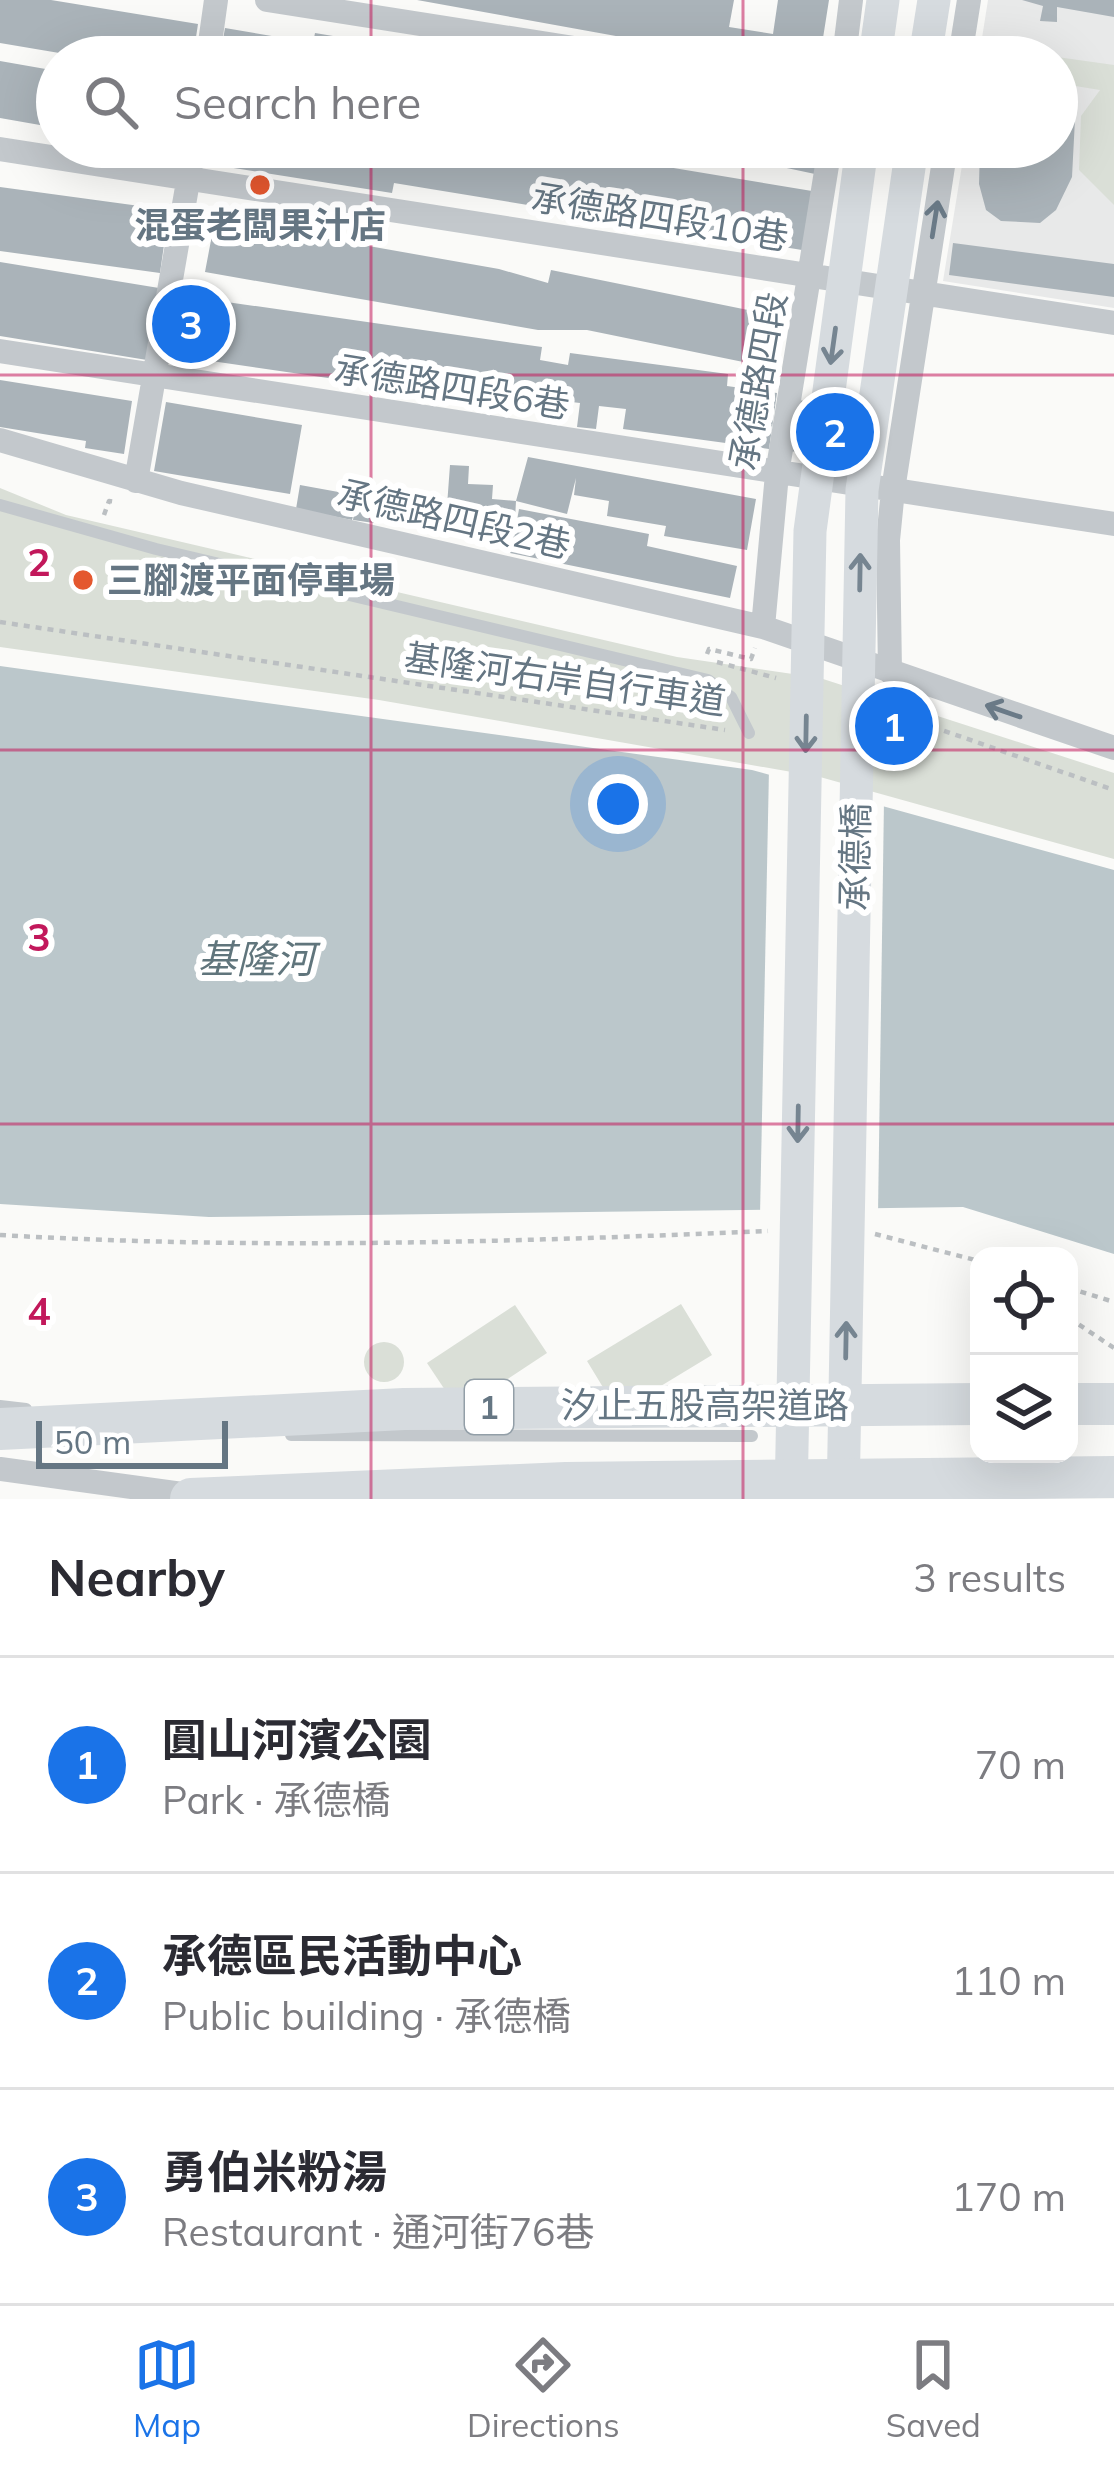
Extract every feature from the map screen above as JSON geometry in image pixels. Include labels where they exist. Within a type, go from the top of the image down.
[{"type":"highway","name":"汐止五股高架道路","points":[[0,1430],[427,1408],[970,1404]]},
{"type":"highway","points":[[1078,1404],[1114,1404]]},
{"type":"highway","name":"1","points":[[190,1499],[566,1483],[1114,1477]]},
{"type":"main road","points":[[878,36],[883,0]]},
{"type":"main road","points":[[929,36],[934,0]]},
{"type":"main road","name":"承德橋","points":[[791,1499],[810,531],[859,168]]},
{"type":"main road","name":"承德橋","points":[[843,1499],[862,490],[909,168]]},
{"type":"street","points":[[211,36],[216,0]]},
{"type":"street","points":[[267,0],[497,36]]},
{"type":"street","points":[[847,36],[851,0]]},
{"type":"street","points":[[963,36],[969,0]]},
{"type":"street","name":"承德路四段10巷","points":[[0,149],[36,155]]},
{"type":"street","name":"承德路四段10巷","points":[[120,168],[1114,322]]},
{"type":"street","points":[[136,481],[158,377],[191,168]]},
{"type":"street","name":"承德路四段","points":[[763,627],[777,474],[827,168]]},
{"type":"street","points":[[890,672],[893,490],[943,168]]},
{"type":"street","name":"承德路四段6巷","points":[[0,350],[1114,524]]},
{"type":"street","name":"承德路四段2巷","points":[[0,440],[136,481],[763,627],[1114,748]]},
{"type":"street","points":[[0,1469],[218,1499]]},
{"type":"lane","points":[[0,505],[156,549],[708,680],[731,697],[749,733]]},
{"type":"lane","points":[[0,1406],[249,1433]]},
{"type":"lane","points":[[272,1434],[752,1436]]},
{"type":"path","name":"基隆河右岸自行車道","points":[[0,622],[749,733]]},
{"type":"path","points":[[707,654],[706,659],[756,673]]},
{"type":"path","points":[[866,724],[913,720],[1114,790]]},
{"type":"path","points":[[0,1234],[143,1244],[563,1241],[769,1231]]},
{"type":"path","points":[[867,1232],[970,1258]]},
{"type":"path","points":[[936,1258],[943,1251]]},
{"type":"path","points":[[1078,1291],[1114,1302]]},
{"type":"path","points":[[1078,1324],[1114,1348]]},
{"type":"shaded area","points":[[988,0],[1114,0],[1114,308],[943,281],[962,168],[1078,168],[1078,36],[982,36]]},
{"type":"shaded area","points":[[1078,60],[1114,65],[1114,205],[1079,170],[1081,116],[1100,90],[1078,86]]},
{"type":"shaded area","points":[[0,488],[66,515],[677,657],[820,678],[1114,773],[1114,859],[820,777],[379,700],[0,647]]},
{"type":"shaded area","points":[[681,1304],[712,1355],[618,1412],[587,1361]]},
{"type":"shaded area","points":[[515,1305],[547,1353],[459,1411],[427,1363]]},
{"type":"shaded area","points":[[384,1342],[398,1348],[404,1362],[398,1376],[384,1382],[370,1376],[364,1362],[370,1348]]},
{"type":"water","name":"基隆河","points":[[0,666],[752,770],[1114,870],[1114,1254],[963,1207],[209,1217],[0,1204]]},
{"type":"pier","points":[[769,769],[884,800],[878,1214],[760,1215]]},
{"type":"building","points":[[0,0],[51,0],[198,24],[196,36],[36,36],[36,49],[0,43]]},
{"type":"building","points":[[417,0],[734,0],[729,27],[773,34],[778,0],[829,0],[823,36],[616,36]]},
{"type":"building","points":[[1022,0],[1114,0],[1114,17],[1057,7],[1057,22],[1040,21],[1043,6]]},
{"type":"building","points":[[225,28],[272,36],[224,36]]},
{"type":"building","points":[[0,61],[36,67],[36,124],[0,118]]},
{"type":"building","points":[[233,168],[673,168],[812,191],[802,250],[394,183],[392,193]]},
{"type":"building","points":[[979,168],[1072,168],[1056,210],[1040,223],[1001,221],[986,210]]},
{"type":"building","points":[[0,187],[169,210],[160,273],[0,251]]},
{"type":"building","points":[[215,219],[499,269],[548,283],[551,270],[783,317],[772,368],[587,330],[538,330],[205,272]]},
{"type":"building","points":[[953,243],[1114,264],[1114,297],[949,275]]},
{"type":"building","points":[[0,262],[159,288],[147,360],[0,336]]},
{"type":"building","points":[[185,296],[542,347],[540,360],[568,365],[570,353],[728,374],[727,386],[777,393],[769,449],[623,429],[626,409],[599,406],[596,429],[577,427],[580,403],[563,401],[561,412],[177,356]]},
{"type":"building","points":[[0,380],[132,401],[124,454],[85,448],[86,441],[0,427]]},
{"type":"building","points":[[798,400],[880,412],[872,463],[790,451]]},
{"type":"building","points":[[166,402],[302,425],[290,494],[154,471]]},
{"type":"building","points":[[528,457],[756,499],[747,550],[664,536],[666,526],[607,516],[609,501],[574,495],[576,478],[567,514],[516,501]]},
{"type":"building","points":[[450,465],[469,466],[468,484],[493,485],[492,499],[516,501],[514,538],[445,533]]},
{"type":"building","points":[[300,485],[377,499],[374,523],[353,520],[355,508],[352,520],[296,509]]},
{"type":"building","points":[[519,509],[649,534],[647,546],[737,566],[730,598],[510,553]]},
{"type":"place","name":"混蛋老闆果汁店","points":[[260,185]]},
{"type":"place","name":"勇伯米粉湯","points":[[191,324]]},
{"type":"place","name":"承德區民活動中心","points":[[835,432]]},
{"type":"place","name":"三腳渡平面停車場","points":[[83,580]]},
{"type":"place","name":"圓山河濱公園","points":[[894,726]]}]
